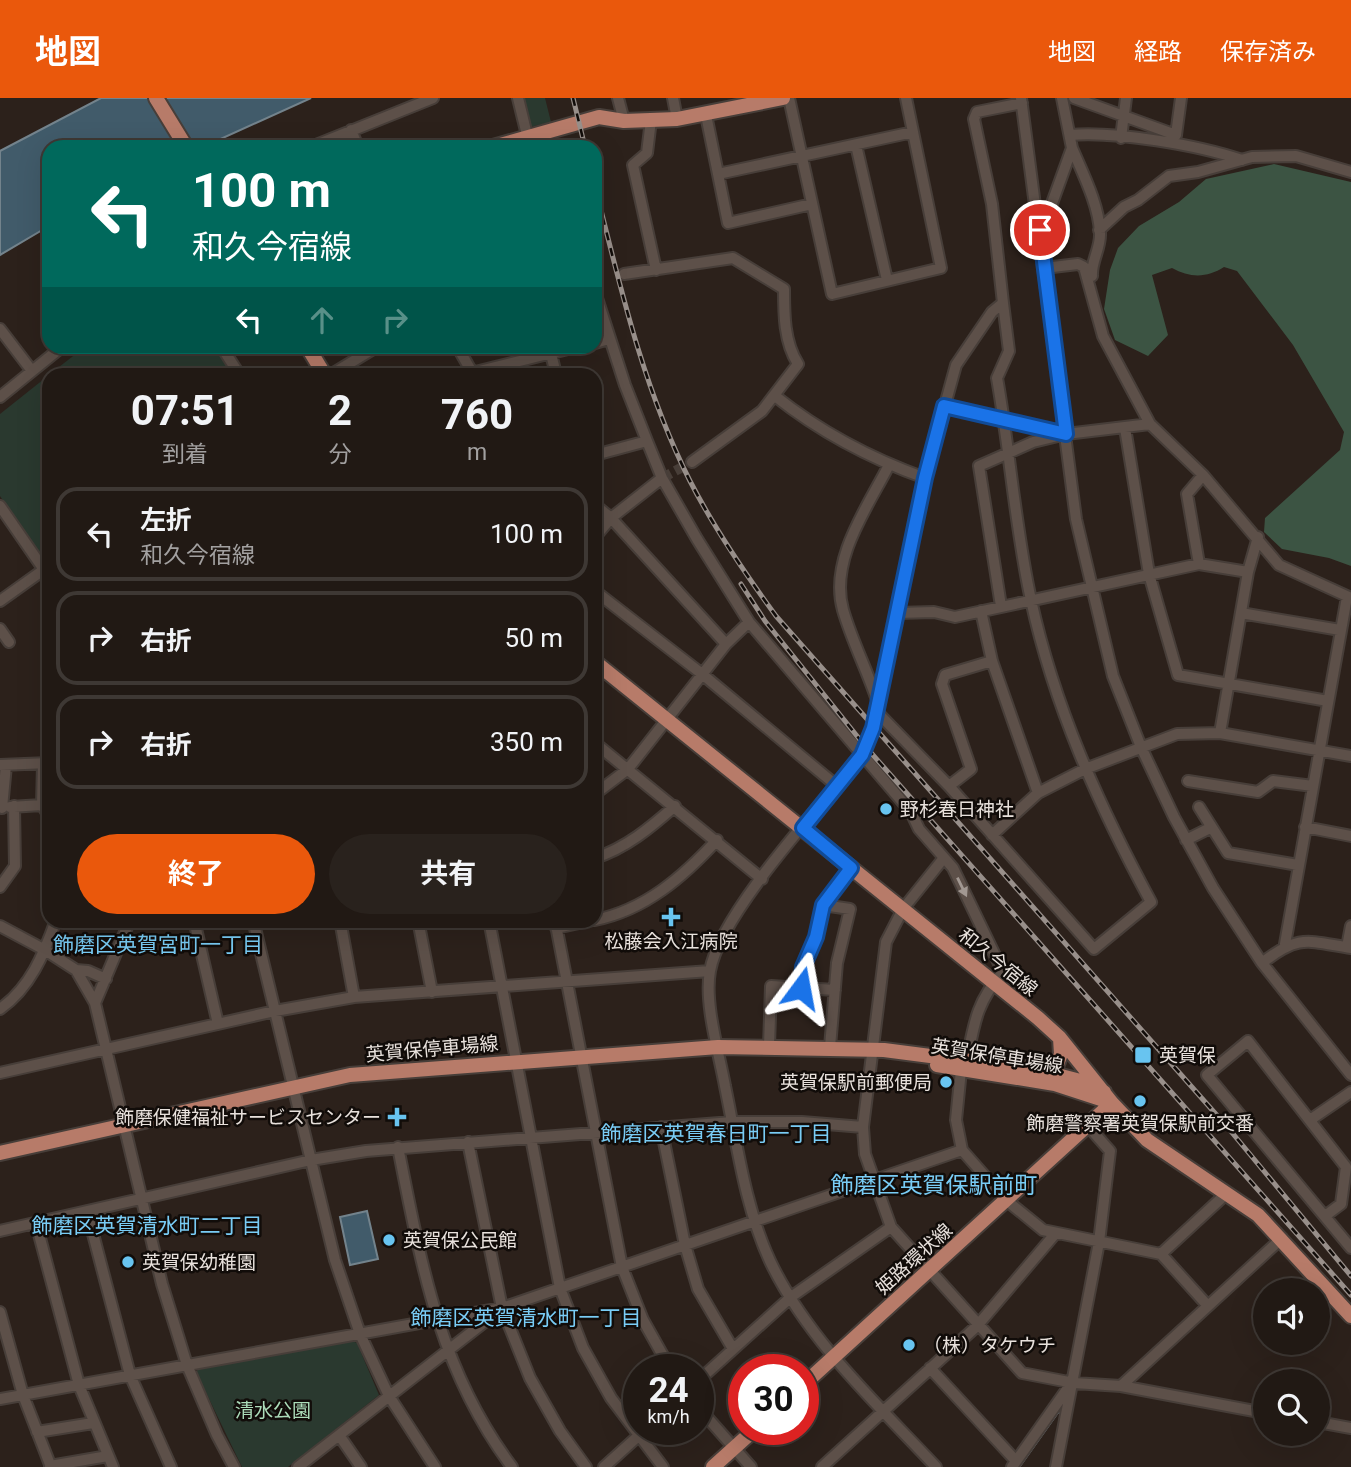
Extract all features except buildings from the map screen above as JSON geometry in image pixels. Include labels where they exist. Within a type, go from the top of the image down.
[{"type":"main road","points":[[156,98],[182,140]]},
{"type":"main road","points":[[513,140],[599,117],[624,121],[677,119],[706,115],[732,103],[783,98]]},
{"type":"main road","name":"和久今宿線","points":[[602,668],[1060,1038],[1108,1098],[1162,1152],[1227,1193],[1282,1238],[1351,1317]]},
{"type":"main road","points":[[1038,1070],[1057,1064],[1062,1054],[1060,1038]]},
{"type":"main road","name":"英賀保停車場線","points":[[0,1153],[349,1075],[718,1047],[830,1047],[874,1052],[884,1050],[1055,1084],[1108,1098]]},
{"type":"main road","name":"英賀保停車場線","points":[[964,1065],[1038,1070],[1088,1083],[1108,1098]]},
{"type":"main road","name":"姫路環状線","points":[[819,1370],[1088,1126],[1108,1098]]},
{"type":"main road","points":[[713,1467],[737,1445]]},
{"type":"street","points":[[327,140],[433,98]]},
{"type":"street","points":[[518,98],[527,135]]},
{"type":"street","points":[[618,98],[624,121]]},
{"type":"street","points":[[673,98],[677,119]]},
{"type":"street","points":[[789,98],[832,294],[942,268],[906,98]]},
{"type":"street","points":[[1062,98],[1072,148],[1090,190],[1099,230],[1091,263],[1092,281],[1112,340],[1149,410],[1150,424]]},
{"type":"street","points":[[1074,98],[1190,142],[1247,158]]},
{"type":"street","points":[[1121,138],[1126,98]]},
{"type":"street","points":[[1176,135],[1181,98]]},
{"type":"street","points":[[889,466],[848,545],[839,581],[842,607],[877,707],[1094,948],[1151,901],[1085,769],[1058,696],[1031,600],[997,378],[1009,351],[992,204],[974,119],[977,112],[1021,100],[1076,519],[1113,676],[1140,747],[1186,840],[1262,963],[1351,1075]]},
{"type":"street","points":[[706,115],[728,223],[812,204]]},
{"type":"street","points":[[652,120],[647,153],[633,165],[656,270]]},
{"type":"street","points":[[351,130],[355,140]]},
{"type":"street","points":[[718,174],[914,132]]},
{"type":"street","points":[[1070,135],[1190,142]]},
{"type":"street","points":[[856,145],[887,280]]},
{"type":"street","points":[[1037,211],[1051,206],[1072,148]]},
{"type":"street","points":[[1099,230],[1124,207],[1138,200],[1169,176],[1184,176],[1247,158],[1296,156],[1351,172]]},
{"type":"street","points":[[624,274],[733,258],[784,289],[787,339],[798,364],[775,396],[751,420],[692,462]]},
{"type":"street","points":[[1044,268],[1079,264],[1084,267],[1104,337],[1150,424],[1203,475],[1279,565],[1349,597],[1340,630],[1285,944]]},
{"type":"street","points":[[936,1467],[835,1356],[791,1297],[770,1260],[756,1221],[732,1122],[711,1010],[710,971],[730,921],[862,755],[877,707],[925,478],[956,365],[992,312],[1003,303]]},
{"type":"street","points":[[602,316],[662,478],[749,622],[911,812],[919,829],[953,868],[1003,972],[983,995],[975,1017],[964,1065],[956,1120],[962,1150],[1006,1200],[1030,1222],[1055,1234],[1161,1254],[1208,1306]]},
{"type":"street","points":[[0,329],[32,371]]},
{"type":"street","points":[[602,341],[609,339]]},
{"type":"street","points":[[0,397],[53,354]]},
{"type":"street","points":[[342,368],[364,354]]},
{"type":"street","points":[[495,368],[551,354],[554,368]]},
{"type":"street","points":[[775,396],[796,413],[889,466],[925,478]]},
{"type":"street","points":[[944,406],[1066,434]]},
{"type":"street","points":[[1001,606],[979,466],[1033,442],[1066,434],[1150,424]]},
{"type":"street","points":[[1125,428],[1149,574],[1178,675],[1328,701]]},
{"type":"street","points":[[602,453],[647,441]]},
{"type":"street","points":[[1199,564],[1187,494],[1203,475]]},
{"type":"street","points":[[602,529],[611,518],[662,478]]},
{"type":"street","points":[[1,510],[42,564]]},
{"type":"street","points":[[602,511],[726,644]]},
{"type":"street","points":[[1220,733],[1248,572],[1258,537]]},
{"type":"street","points":[[897,613],[934,612],[955,617],[1199,564],[1248,572]]},
{"type":"street","points":[[0,601],[42,574]]},
{"type":"street","points":[[602,596],[702,674],[837,786]]},
{"type":"street","points":[[981,611],[992,661],[1038,793]]},
{"type":"street","points":[[1241,613],[1340,630]]},
{"type":"street","points":[[602,789],[628,769],[726,644],[749,622]]},
{"type":"street","points":[[0,629],[9,642]]},
{"type":"street","points":[[949,786],[971,769],[942,684],[945,675],[992,661]]},
{"type":"street","points":[[992,835],[1038,793],[1085,769],[1177,734],[1220,733],[1351,756]]},
{"type":"street","points":[[602,749],[762,879]]},
{"type":"street","points":[[42,763],[3,765],[1,808],[42,805]]},
{"type":"street","points":[[1188,781],[1258,792],[1273,781],[1313,786]]},
{"type":"street","points":[[0,887],[15,866],[14,806]]},
{"type":"street","points":[[602,856],[614,852],[674,806]]},
{"type":"street","points":[[1199,807],[1228,853],[1298,865]]},
{"type":"street","points":[[1305,827],[1351,836]]},
{"type":"street","points":[[1186,840],[1210,828]]},
{"type":"street","points":[[602,917],[651,898],[686,874],[717,840]]},
{"type":"street","points":[[943,859],[903,909],[886,942],[863,1127],[865,1154],[891,1227],[1022,1373],[1072,1382],[1121,1386],[1253,1411]]},
{"type":"street","points":[[801,988],[803,967],[816,937],[823,905],[851,868]]},
{"type":"street","points":[[823,905],[850,909],[837,963],[830,1047]]},
{"type":"street","points":[[0,926],[46,950],[76,971],[95,1003],[141,1199],[187,1365],[234,1467]]},
{"type":"street","points":[[1262,963],[1285,944],[1300,941],[1349,948],[1351,926]]},
{"type":"street","points":[[0,1009],[25,986],[46,950],[53,928]]},
{"type":"street","points":[[95,1003],[127,928]]},
{"type":"street","points":[[196,928],[218,1024]]},
{"type":"street","points":[[255,928],[335,1259],[360,1334],[389,1396],[435,1467]]},
{"type":"street","points":[[341,928],[354,997]]},
{"type":"street","points":[[420,928],[432,992]]},
{"type":"street","points":[[491,928],[560,1288],[583,1348],[611,1398],[623,1412]]},
{"type":"street","points":[[557,928],[622,1267],[643,1320],[662,1354]]},
{"type":"street","points":[[76,971],[88,971],[106,979]]},
{"type":"street","points":[[0,1073],[275,1011],[354,997],[710,971]]},
{"type":"street","points":[[769,1046],[771,986],[835,990]]},
{"type":"street","points":[[1325,1216],[1340,1205],[1346,1167],[1248,1041],[1207,1075],[1351,1248]]},
{"type":"street","points":[[1310,1120],[1351,1092]]},
{"type":"street","points":[[0,1231],[311,1160],[398,1147],[732,1122],[802,1122],[863,1127]]},
{"type":"street","points":[[1056,1467],[1099,1242],[1110,1151],[1088,1126]]},
{"type":"street","points":[[661,1127],[685,1245],[698,1289],[733,1349]]},
{"type":"street","points":[[468,1142],[502,1308],[530,1378],[560,1431],[586,1467]]},
{"type":"street","points":[[398,1147],[436,1321],[446,1351],[477,1414],[512,1467]]},
{"type":"street","points":[[0,1399],[502,1308],[962,1150]]},
{"type":"street","points":[[1161,1254],[1227,1193]]},
{"type":"street","points":[[87,1211],[130,1375],[171,1467]]},
{"type":"street","points":[[36,1223],[79,1385],[113,1467]]},
{"type":"street","points":[[714,1366],[791,1297],[891,1227]]},
{"type":"street","points":[[822,1467],[835,1463],[884,1411],[977,1325],[1055,1234]]},
{"type":"street","points":[[1121,1386],[1282,1238]]},
{"type":"street","points":[[298,1467],[502,1308]]},
{"type":"street","points":[[0,1312],[23,1395],[51,1467],[108,1456]]},
{"type":"street","points":[[930,1368],[1014,1464],[1072,1382]]},
{"type":"street","points":[[37,1432],[93,1423]]},
{"type":"street","points":[[1330,1424],[1351,1428]]},
{"type":"street","points":[[714,1425],[751,1467]]},
{"type":"street","points":[[339,1435],[361,1467]]},
{"type":"street","points":[[604,1467],[629,1445]]},
{"type":"street","points":[[649,1445],[663,1467]]},
{"type":"green space","points":[[523,98],[545,98],[551,122],[530,127]]},
{"type":"green space","points":[[1274,164],[1351,182],[1351,566],[1329,558],[1282,549],[1264,532],[1265,518],[1340,450],[1344,432],[1293,345],[1237,271],[1224,267],[1198,275],[1185,274],[1172,268],[1152,275],[1168,335],[1148,356],[1115,340],[1104,309],[1110,270],[1118,248],[1139,226],[1179,202],[1206,179]]},
{"type":"green space","points":[[76,354],[220,354],[229,368],[58,368]]},
{"type":"green space","points":[[42,381],[42,559],[0,496],[0,414]]},
{"type":"green space","name":"清水公園","points":[[352,1341],[357,1343],[379,1395],[288,1467],[242,1467],[196,1372],[199,1368]]},
{"type":"water","points":[[101,98],[311,98],[218,140],[42,140],[42,230],[0,255],[0,151]]},
{"type":"water","points":[[367,1211],[378,1259],[350,1265],[340,1217]]},
{"type":"waterway","points":[[1019,1467],[1058,1412],[1063,1413]]},
{"type":"tunnel","points":[[662,478],[692,462]]},
{"type":"railway","points":[[573,98],[583,140]]},
{"type":"railway","points":[[602,214],[634,336],[673,446],[719,533],[752,583],[776,616],[1229,1129],[1351,1276]]},
{"type":"railway","points":[[741,584],[765,621],[865,746],[1351,1295]]},
{"type":"place","name":"野杉春日神社","points":[[886,809]]},
{"type":"place","name":"松藤会入江病院","points":[[671,917]]},
{"type":"place","name":"英賀保","points":[[1143,1055]]},
{"type":"place","name":"英賀保駅前郵便局","points":[[946,1082]]},
{"type":"place","name":"飾磨警察署英賀保駅前交番","points":[[1140,1101]]},
{"type":"place","name":"飾磨保健福祉サービスセンター","points":[[397,1117]]},
{"type":"place","name":"英賀保公民館","points":[[389,1240]]},
{"type":"place","name":"英賀保幼稚園","points":[[128,1262]]},
{"type":"place","name":"（株）タケウチ","points":[[909,1345]]},
{"type":"district","name":"飾磨区英賀宮町一丁目","points":[[158,945]]},
{"type":"district","name":"飾磨区英賀春日町一丁目","points":[[716,1134]]},
{"type":"district","name":"飾磨区英賀保駅前町","points":[[934,1185]]},
{"type":"district","name":"飾磨区英賀清水町二丁目","points":[[147,1226]]},
{"type":"district","name":"飾磨区英賀清水町一丁目","points":[[526,1318]]},
{"type":"route","points":[[801,988],[803,967],[816,937],[823,905],[851,868],[803,828],[862,755],[873,728],[925,478],[944,406],[1066,434],[1040,230]]}]
